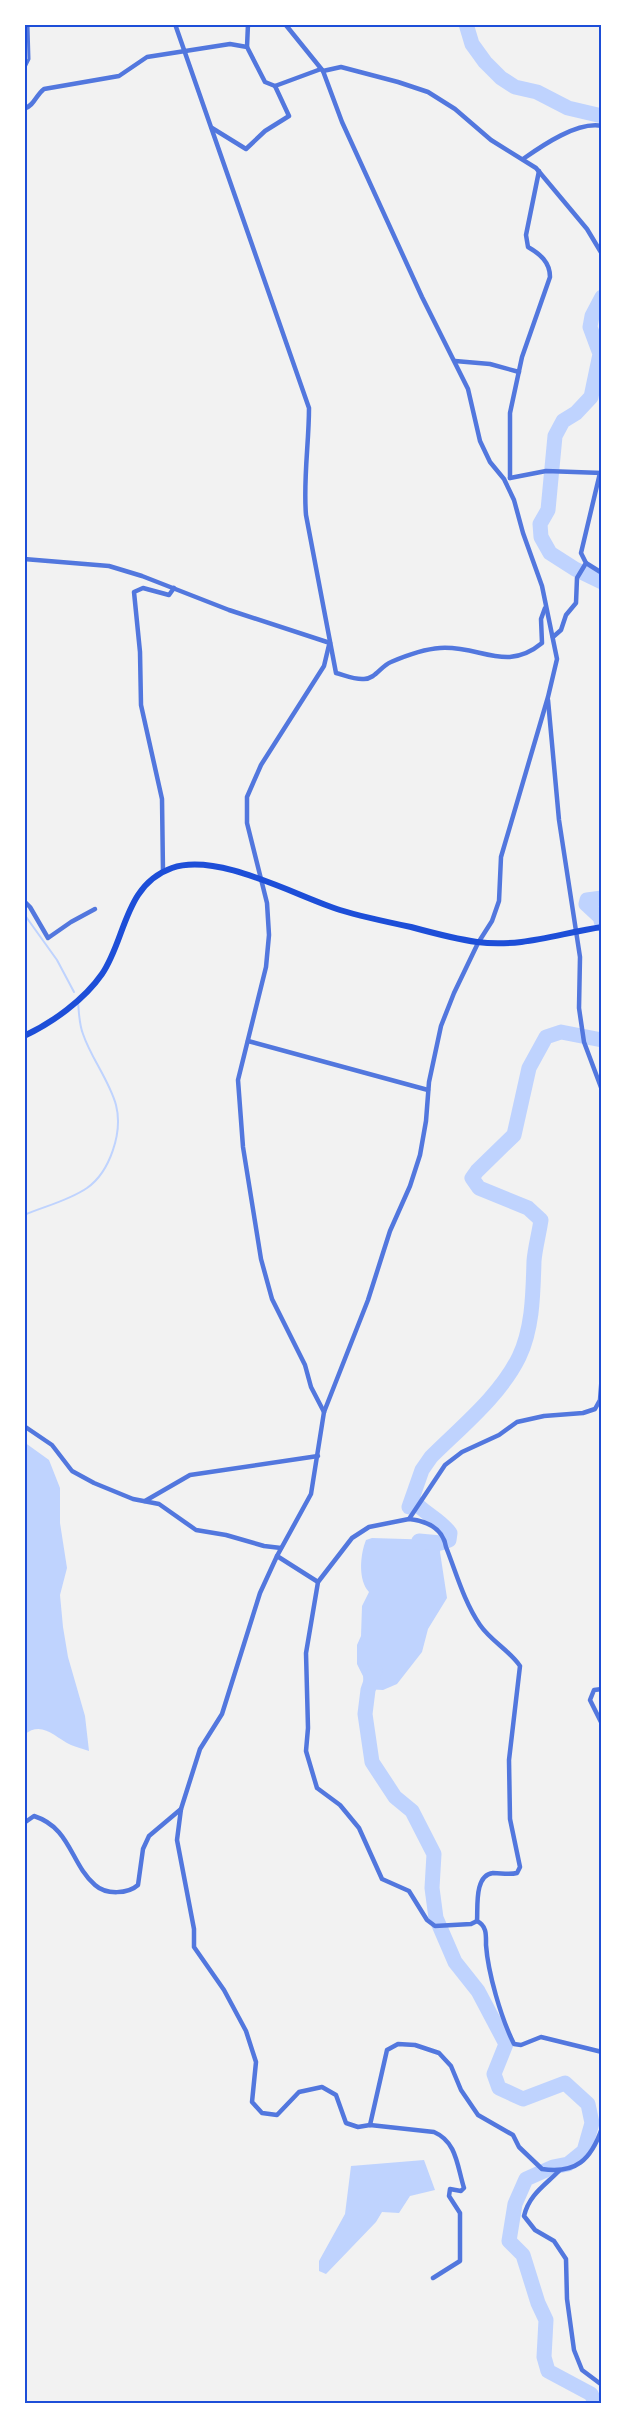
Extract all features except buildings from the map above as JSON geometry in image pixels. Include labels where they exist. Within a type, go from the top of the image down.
[{"type":"main road","points":[[24,1036],[64,1011],[92,986],[109,962],[133,902],[147,884],[163,872],[180,866],[200,866],[246,874],[342,910],[478,943],[524,943],[576,930],[602,927]]},
{"type":"street","points":[[24,69],[29,59],[28,24]]},
{"type":"street","points":[[175,24],[309,408],[308,459],[304,496],[336,673],[363,680],[371,677],[388,663],[440,648],[468,650],[501,658],[530,653],[542,642],[541,619],[546,608]]},
{"type":"street","points":[[248,24],[248,47],[265,82],[275,86],[322,70],[340,67],[428,92],[455,109],[491,140],[539,171],[587,229],[602,254]]},
{"type":"street","points":[[285,24],[322,70],[342,122],[422,297],[468,388],[480,441],[490,462],[507,478]]},
{"type":"street","points":[[24,110],[33,105],[39,93],[44,89],[119,76],[147,57],[230,44],[248,47]]},
{"type":"street","points":[[212,128],[246,149],[265,131],[289,116],[275,86]]},
{"type":"street","points":[[523,159],[578,127],[592,124],[602,126]]},
{"type":"street","points":[[433,2278],[460,2261],[460,2213],[449,2196],[450,2189],[461,2191],[465,2188],[452,2145],[434,2132],[358,2127],[346,2123],[336,2095],[322,2087],[299,2092],[276,2115],[262,2113],[252,2102],[256,2062],[246,2031],[224,1990],[194,1947],[194,1929],[177,1840],[181,1809],[200,1749],[222,1714],[260,1593],[281,1548],[311,1494],[324,1412],[368,1300],[390,1231],[410,1186],[422,1144],[428,1090],[441,1026],[454,993],[478,943],[492,921],[499,901],[501,857],[548,697],[556,659],[553,637],[542,586],[522,533],[507,478],[510,413],[522,357],[550,277],[550,268],[539,253],[528,247],[526,235],[539,171]]},
{"type":"street","points":[[455,361],[490,364],[519,372]]},
{"type":"street","points":[[507,478],[546,471],[601,473],[581,554],[585,566],[602,573]]},
{"type":"street","points":[[24,559],[109,566],[230,610],[330,642]]},
{"type":"street","points":[[553,637],[561,630],[566,615],[576,603],[577,578],[585,566]]},
{"type":"street","points":[[163,872],[162,799],[141,705],[140,652],[134,592],[143,588],[169,596],[174,588]]},
{"type":"street","points":[[324,1412],[272,1299],[261,1259],[243,1147],[238,1080],[266,967],[269,935],[267,903],[248,831],[247,797],[261,765],[324,666],[330,642]]},
{"type":"street","points":[[548,697],[556,799],[580,957],[579,1008],[584,1042],[602,1090]]},
{"type":"street","points":[[24,901],[48,938],[95,909]]},
{"type":"street","points":[[248,1041],[428,1090]]},
{"type":"street","points":[[409,1519],[445,1465],[462,1452],[499,1435],[517,1422],[544,1416],[583,1413],[596,1409],[600,1400],[602,1374]]},
{"type":"street","points":[[24,1426],[52,1445],[72,1471],[119,1494],[159,1504],[196,1530],[226,1534],[264,1546],[281,1548]]},
{"type":"street","points":[[144,1501],[190,1475],[318,1456]]},
{"type":"street","points":[[409,1519],[436,1528],[444,1538],[471,1610],[494,1641],[520,1666],[509,1760],[510,1819],[520,1867],[512,1874],[489,1873],[483,1878],[479,1885],[477,1921],[471,1924],[435,1926],[427,1920],[409,1891],[382,1879],[358,1828],[340,1805],[317,1788],[306,1751],[308,1728],[306,1653],[318,1582],[352,1538],[369,1527],[409,1519]]},
{"type":"street","points":[[277,1556],[318,1582]]},
{"type":"street","points":[[602,1689],[594,1690],[590,1701],[602,1724]]},
{"type":"street","points":[[24,1823],[34,1816],[46,1820],[71,1847],[85,1873],[96,1887],[113,1892],[130,1892],[138,1885],[143,1849],[149,1836],[181,1809]]},
{"type":"street","points":[[477,1921],[486,1929],[488,1964],[514,2044],[521,2045],[541,2037],[602,2052]]},
{"type":"street","points":[[602,2007],[602,2022]]},
{"type":"street","points":[[370,2126],[387,2050],[398,2044],[416,2045],[439,2054],[451,2066],[460,2090],[478,2115],[513,2135],[519,2146],[542,2169],[567,2171],[580,2164],[598,2140],[602,2128]]},
{"type":"street","points":[[556,2171],[537,2190],[527,2205],[524,2216],[535,2230],[554,2241],[566,2259],[567,2299],[574,2350],[582,2370],[602,2385]]},
{"type":"water","points":[[24,1442],[49,1460],[60,1488],[60,1523],[67,1568],[60,1595],[63,1627],[68,1657],[85,1716],[89,1751],[71,1745],[42,1729],[30,1731],[24,1735]]},
{"type":"water","points":[[372,1538],[438,1540],[447,1598],[428,1629],[422,1652],[397,1684],[383,1690],[364,1689],[363,1676],[357,1664],[362,1606],[369,1592],[363,1581],[361,1560],[366,1540]]},
{"type":"water","points":[[424,2160],[435,2190],[410,2196],[399,2213],[382,2212],[376,2222],[326,2274],[319,2271],[319,2261],[345,2214],[351,2166]]},
{"type":"waterway","points":[[466,24],[472,44],[501,78],[515,87],[537,92],[568,108],[602,116]]},
{"type":"waterway","points":[[602,297],[592,316],[590,327],[600,354],[591,397],[576,413],[563,421],[555,436],[548,510],[540,524],[541,537],[550,553],[602,582]]},
{"type":"waterway","points":[[602,898],[587,900],[586,904],[600,917],[602,924]]},
{"type":"waterway","points":[[24,914],[57,960],[74,992]]},
{"type":"waterway","points":[[24,1215],[64,1200],[87,1188],[102,1172],[113,1151],[118,1127],[116,1105],[83,1034],[78,1002]]},
{"type":"waterway","points":[[409,1507],[422,1470],[431,1457],[491,1398],[511,1371],[524,1346],[530,1322],[535,1256],[541,1220],[528,1208],[479,1188],[472,1178],[514,1135],[529,1068],[546,1037],[561,1032],[602,1040]]},
{"type":"waterway","points":[[413,1500],[450,1533],[449,1540],[441,1543],[419,1541]]},
{"type":"waterway","points":[[375,1670],[368,1690],[365,1714],[372,1762],[395,1797],[412,1811],[434,1854],[432,1888],[436,1918],[455,1962],[478,1991],[506,2044],[494,2074],[499,2088],[523,2099],[565,2083],[588,2104],[592,2123],[584,2151],[568,2164],[553,2167],[526,2179],[515,2204],[509,2241],[523,2255],[538,2303],[546,2320],[544,2357],[548,2371],[591,2394],[596,2404]]}]
